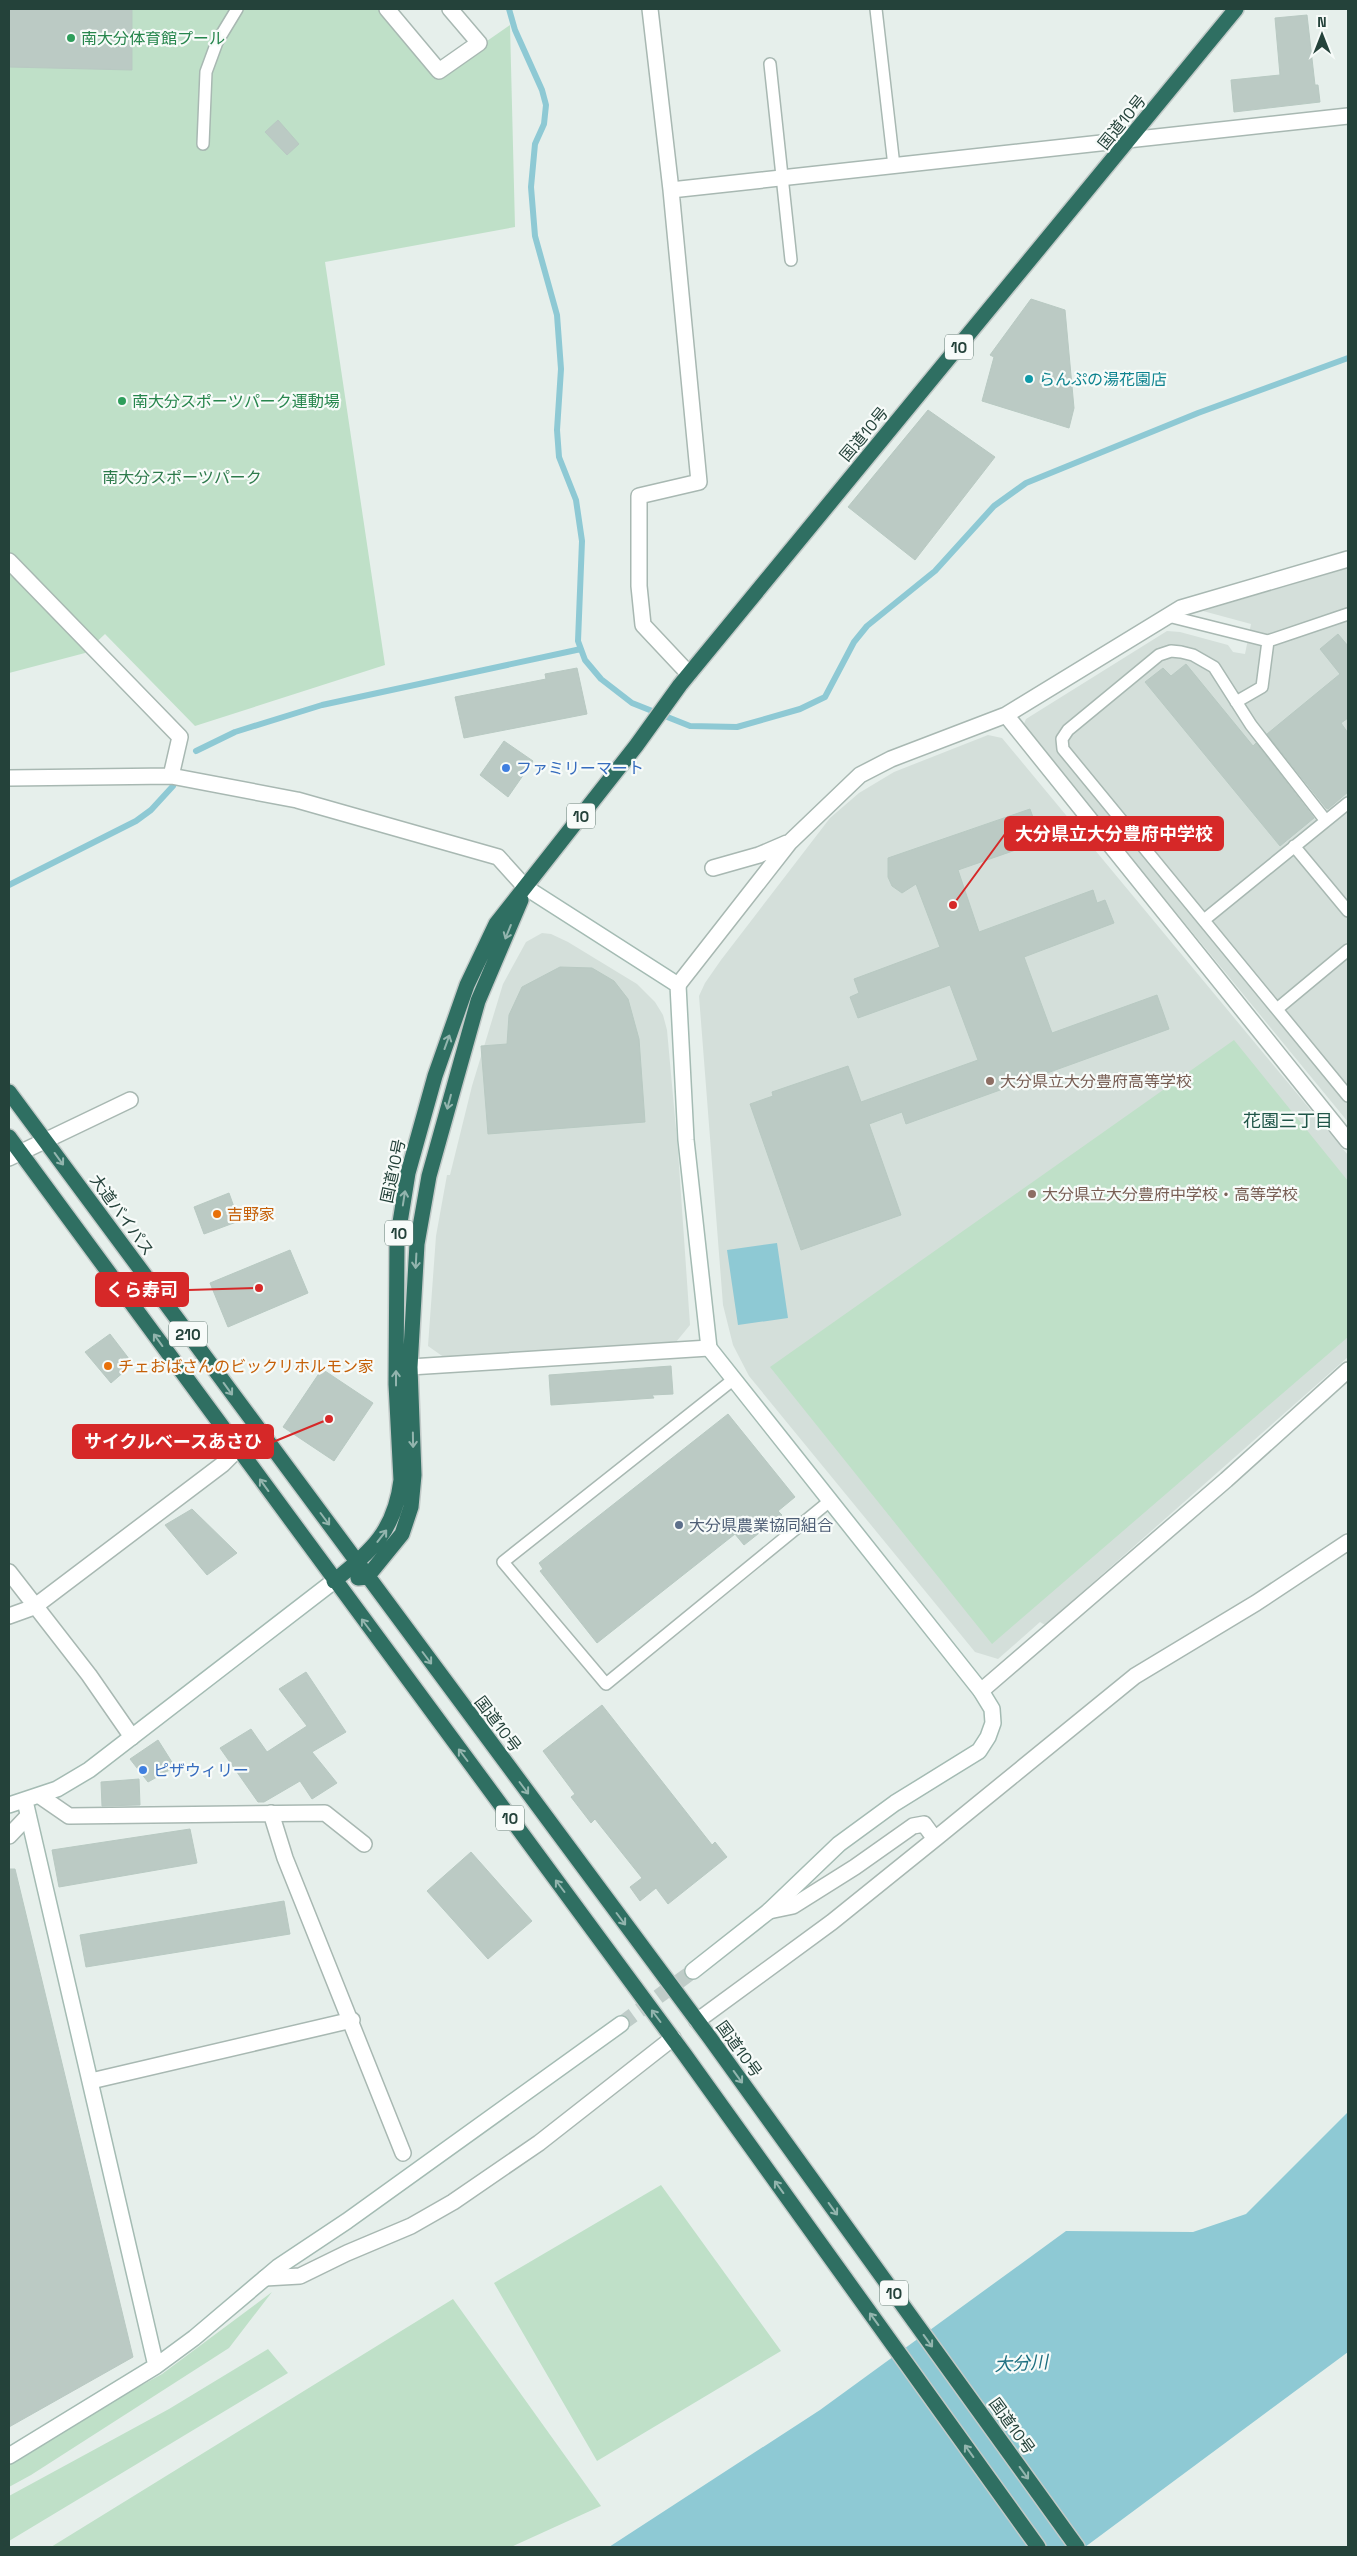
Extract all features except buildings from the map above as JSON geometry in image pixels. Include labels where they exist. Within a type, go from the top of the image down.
[{"type":"highway","name":"国道10号","points":[[334,1581],[357,1563],[387,1529],[399,1496],[401,1480],[396,1384],[397,1241],[408,1173],[435,1076],[467,985],[496,924],[636,746],[685,680],[1236,9]]},
{"type":"highway","name":"国道10号","points":[[526,887],[509,932],[478,1001],[430,1176],[417,1244],[410,1367],[414,1475],[411,1507],[402,1534],[367,1577],[697,2020],[1078,2547]]},
{"type":"highway","name":"大道バイパス","points":[[9,1092],[367,1577]]},
{"type":"highway","name":"210","points":[[9,1137],[14,1155],[238,1450],[334,1581]]},
{"type":"highway","points":[[334,1581],[367,1577]]},
{"type":"highway","name":"10","points":[[334,1581],[685,2055],[1038,2547]]},
{"type":"street","points":[[387,9],[439,70],[479,43],[450,9]]},
{"type":"street","points":[[650,9],[671,190],[699,482],[639,496],[639,586],[643,625],[685,680]]},
{"type":"street","points":[[671,190],[1348,116]]},
{"type":"street","points":[[693,1971],[769,1911],[840,1844],[895,1803],[979,1751],[988,1737],[993,1723],[992,1709],[981,1690],[709,1348],[686,1140],[678,985],[790,842],[860,775],[890,758],[1006,715],[1180,608],[1348,559]]},
{"type":"street","points":[[9,561],[180,737],[171,776]]},
{"type":"street","points":[[1006,715],[1348,1141]]},
{"type":"street","points":[[9,778],[171,776],[297,800],[498,857],[526,887],[678,985]]},
{"type":"street","points":[[713,868],[759,855],[790,842]]},
{"type":"street","points":[[14,1155],[130,1100]]},
{"type":"street","points":[[410,1367],[709,1348]]},
{"type":"street","points":[[981,1690],[1226,1480],[1348,1370]]},
{"type":"street","points":[[9,1616],[34,1607],[223,1464],[238,1450]]},
{"type":"street","points":[[697,2020],[832,1922],[1135,1676],[1256,1602],[1348,1542]]},
{"type":"street","points":[[9,1572],[34,1607],[89,1675],[132,1737]]},
{"type":"street","points":[[9,1836],[26,1809],[40,1796],[74,1780],[334,1581]]},
{"type":"street","points":[[40,1796],[69,1816],[325,1813],[364,1844]]},
{"type":"street","points":[[9,1805],[26,1809]]},
{"type":"street","points":[[26,1809],[156,2366]]},
{"type":"street","points":[[271,1813],[285,1858],[352,2020],[404,2153]]},
{"type":"street","points":[[769,1911],[793,1906],[855,1867],[913,1826],[924,1824],[935,1839]]},
{"type":"street","points":[[91,2081],[352,2020]]},
{"type":"street","points":[[9,2456],[156,2366],[194,2338],[265,2278],[507,2108],[622,2024]]},
{"type":"street","points":[[265,2278],[300,2276],[346,2253],[411,2226],[446,2207],[539,2143],[672,2038]]},
{"type":"lane","points":[[203,144],[206,72],[217,42],[237,9]]},
{"type":"lane","points":[[876,9],[894,166]]},
{"type":"lane","points":[[770,64],[791,260]]},
{"type":"lane","points":[[1168,616],[1268,641],[1348,614]]},
{"type":"lane","points":[[1236,702],[1262,687],[1268,641]]},
{"type":"lane","points":[[1326,821],[1252,725],[1214,667],[1180,652],[1163,652],[1068,730],[1062,739],[1063,749],[1348,1096]]},
{"type":"lane","points":[[1204,920],[1348,803]]},
{"type":"lane","points":[[1294,846],[1348,911]]},
{"type":"lane","points":[[1277,1009],[1348,950]]},
{"type":"lane","points":[[734,1379],[503,1562],[606,1684],[830,1500]]},
{"type":"shaded area","points":[[1348,568],[1348,1122],[1023,726],[1026,719],[1167,631],[1180,632],[1228,645],[1233,652],[1245,654],[1251,624],[1203,611]]},
{"type":"shaded area","name":"大分県立大分豊府中学校・高等学校","points":[[988,735],[1002,738],[1348,1155],[1348,1357],[1045,1625],[1040,1622],[998,1659],[975,1652],[749,1376],[733,1345],[723,1305],[699,996],[705,983],[721,960],[830,818],[859,793],[894,772]]},
{"type":"shaded area","points":[[542,933],[551,934],[568,942],[637,984],[655,1002],[663,1015],[667,1030],[678,1151],[690,1325],[676,1342],[445,1358],[428,1346],[436,1236],[447,1175],[450,1175],[472,1086],[503,984],[526,942]]},
{"type":"green space","name":"南大分スポーツパーク","points":[[9,9],[380,9],[438,75],[510,25],[515,227],[325,262],[385,665],[195,726],[105,634],[85,653],[9,673]]},
{"type":"green space","points":[[1234,1040],[1348,1181],[1348,1337],[992,1644],[770,1367]]},
{"type":"green space","points":[[661,2185],[781,2351],[597,2461],[494,2283]]},
{"type":"green space","points":[[272,2292],[229,2348],[31,2475],[9,2487],[9,2458],[162,2374]]},
{"type":"green space","points":[[453,2299],[601,2506],[511,2547],[51,2547]]},
{"type":"green space","points":[[268,2349],[288,2373],[9,2541],[9,2496],[169,2409]]},
{"type":"water","points":[[777,1243],[788,1318],[738,1325],[727,1250]]},
{"type":"water","name":"大分川","points":[[1348,2112],[1348,2352],[1085,2547],[609,2547],[820,2410],[1066,2231],[1193,2232],[1246,2214]]},
{"type":"waterway","points":[[509,9],[515,30],[542,90],[546,105],[544,124],[535,144],[531,187],[535,236],[557,315],[561,369],[557,430],[559,457],[576,500],[582,541],[578,641],[585,660],[601,679],[632,703],[690,726],[737,727],[800,709],[825,697],[854,642],[867,626],[935,571],[994,506],[1026,483],[1198,413],[1348,358]]},
{"type":"waterway","points":[[196,751],[235,732],[322,705],[581,649]]},
{"type":"waterway","points":[[9,885],[136,821],[151,810],[173,786]]},
{"type":"tunnel","points":[[621,2024],[693,1971]]},
{"type":"place","name":"南大分体育館プール","points":[[71,38]]},
{"type":"place","name":"らんぷの湯花園店","points":[[1029,379]]},
{"type":"place","name":"南大分スポーツパーク運動場","points":[[122,401]]},
{"type":"place","name":"ファミリーマート","points":[[506,768]]},
{"type":"place","name":"大分県立大分豊府中学校","points":[[953,905]]},
{"type":"place","name":"大分県立大分豊府高等学校","points":[[990,1081]]},
{"type":"place","name":"大分県立大分豊府中学校・高等学校","points":[[1032,1194]]},
{"type":"place","name":"吉野家","points":[[217,1214]]},
{"type":"place","name":"くら寿司","points":[[259,1288]]},
{"type":"place","name":"チェおばさんのビックリホルモン家","points":[[108,1366]]},
{"type":"place","name":"サイクルベースあさひ","points":[[329,1419]]},
{"type":"place","name":"大分県農業協同組合","points":[[679,1525]]},
{"type":"place","name":"ピザウィリー","points":[[143,1770]]},
{"type":"district","name":"花園三丁目","points":[[1288,1120]]}]
